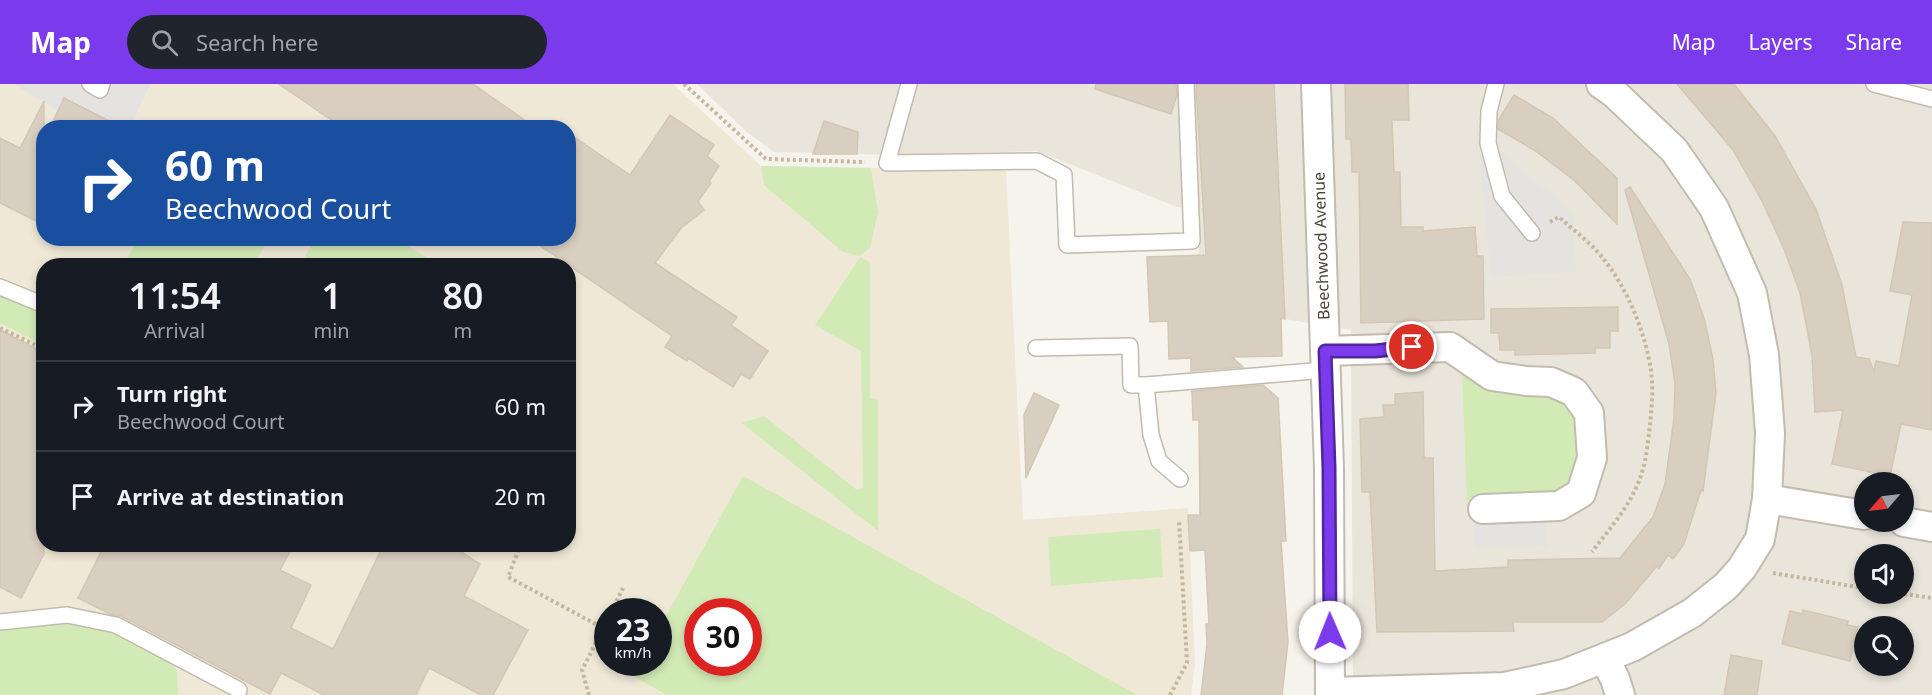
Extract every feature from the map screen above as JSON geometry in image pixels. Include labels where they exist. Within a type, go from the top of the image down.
[{"type":"street","name":"Beechwood Avenue","points":[[1316,84],[1329,468],[1330,694]]},
{"type":"street","points":[[1330,694],[1505,687],[1564,674],[1605,659],[1692,613],[1726,586],[1742,568],[1760,539],[1767,499],[1770,433],[1764,354],[1752,293],[1714,208],[1674,150],[1614,93],[1601,84]]},
{"type":"street","points":[[1325,360],[1450,348],[1492,376],[1526,381],[1551,381],[1574,392],[1589,413],[1590,424],[1592,458],[1581,493],[1559,506],[1484,509]]},
{"type":"street","points":[[1767,499],[1854,513]]},
{"type":"street","points":[[1914,523],[1932,526]]},
{"type":"street","points":[[1605,659],[1620,695]]},
{"type":"lane","points":[[90,84],[100,90],[102,84]]},
{"type":"lane","points":[[909,84],[887,163],[1038,161],[1064,176],[1067,245],[1192,241],[1186,84]]},
{"type":"lane","points":[[1496,84],[1489,111],[1488,143],[1502,196],[1532,233]]},
{"type":"lane","points":[[1874,84],[1932,99]]},
{"type":"lane","points":[[0,287],[36,302]]},
{"type":"lane","points":[[1036,348],[1130,346],[1131,385],[1146,385],[1325,360]]},
{"type":"lane","points":[[1146,385],[1151,435],[1159,461],[1180,478]]},
{"type":"lane","points":[[0,622],[67,615],[116,625],[239,690]]},
{"type":"path","points":[[684,84],[766,159],[887,163]]},
{"type":"path","points":[[1532,233],[1559,217],[1602,257],[1627,298],[1645,343],[1651,371],[1653,399],[1641,476],[1623,512],[1592,552]]},
{"type":"path","points":[[0,328],[36,345]]},
{"type":"path","points":[[1170,695],[1187,663],[1179,520]]},
{"type":"path","points":[[518,552],[508,577],[594,622]]},
{"type":"path","points":[[1742,568],[1854,586]]},
{"type":"path","points":[[618,598],[623,588]]},
{"type":"path","points":[[1914,595],[1932,598]]},
{"type":"path","points":[[589,695],[582,670],[594,645]]},
{"type":"shaded area","points":[[0,84],[673,84],[761,166],[1006,170],[1023,520],[1188,508],[1195,664],[1191,695],[0,695]]},
{"type":"shaded area","points":[[14,84],[150,84],[134,120],[108,120],[65,99],[58,111]]},
{"type":"shaded area","points":[[697,84],[1932,84],[1932,695],[1353,695],[1351,330],[1285,319],[1150,322],[1147,257],[1199,255],[1197,209],[1177,207],[1037,151],[896,155],[774,152],[748,133]]},
{"type":"shaded area","points":[[1503,154],[1564,204],[1576,220],[1573,223],[1576,272],[1491,277],[1480,155]]},
{"type":"shaded area","points":[[1546,499],[1547,547],[1474,548],[1473,500]]},
{"type":"green space","points":[[761,166],[871,168],[878,212],[870,248],[859,256],[843,252],[764,185]]},
{"type":"green space","points":[[134,246],[265,246],[257,258],[127,258]]},
{"type":"green space","points":[[311,246],[407,246],[428,258],[304,258]]},
{"type":"green space","points":[[860,257],[868,261],[870,265],[870,398],[878,400],[878,531],[742,423],[764,416],[857,490],[863,487],[861,351],[815,325]]},
{"type":"green space","points":[[0,294],[36,310],[36,341],[0,323]]},
{"type":"green space","points":[[1462,371],[1560,397],[1576,412],[1580,459],[1574,484],[1546,499],[1467,500]]},
{"type":"green space","points":[[743,476],[1137,695],[667,695],[633,676],[672,676],[672,605]]},
{"type":"green space","points":[[1160,529],[1163,577],[1051,586],[1048,537]]},
{"type":"green space","points":[[61,624],[96,626],[119,633],[172,662],[177,671],[178,695],[0,695],[0,629]]},
{"type":"building","points":[[279,84],[473,84],[525,120],[331,120]]},
{"type":"building","points":[[1096,84],[1176,84],[1177,95],[1171,114],[1095,89]]},
{"type":"building","points":[[1196,84],[1274,84],[1285,319],[1281,318],[1282,356],[1232,357],[1243,367],[1191,371],[1191,358],[1169,359],[1168,321],[1150,322],[1147,257],[1206,255]]},
{"type":"building","points":[[1345,84],[1408,84],[1409,120],[1392,120],[1394,172],[1400,172],[1401,227],[1423,227],[1423,231],[1475,227],[1477,256],[1483,256],[1484,319],[1361,323],[1359,172],[1352,172],[1351,139],[1346,139]]},
{"type":"building","points":[[1677,84],[1734,84],[1775,136],[1816,209],[1842,285],[1856,357],[1869,359],[1874,372],[1876,361],[1899,366],[1912,295],[1890,291],[1903,222],[1932,223],[1932,430],[1901,424],[1891,472],[1871,472],[1832,464],[1843,410],[1815,412],[1812,356],[1800,293],[1784,249],[1762,201],[1733,150]]},
{"type":"building","points":[[1514,95],[1553,118],[1617,178],[1617,224],[1575,181],[1534,150],[1498,129],[1498,121]]},
{"type":"building","points":[[64,98],[107,120],[54,120]]},
{"type":"building","points":[[44,101],[44,120],[36,120],[36,221],[0,203],[0,138],[20,148]]},
{"type":"building","points":[[670,115],[714,145],[707,156],[719,166],[709,181],[711,183],[698,201],[704,210],[681,228],[655,263],[737,317],[731,325],[768,351],[750,379],[741,374],[733,387],[688,358],[687,361],[665,347],[672,336],[576,270],[576,258],[558,258],[541,246],[576,246],[576,138],[630,175]]},
{"type":"building","points":[[824,121],[858,132],[857,154],[813,154]]},
{"type":"building","points":[[1630,187],[1690,279],[1704,318],[1713,359],[1716,393],[1703,491],[1701,490],[1684,544],[1673,559],[1668,555],[1659,568],[1657,566],[1625,604],[1602,622],[1513,622],[1514,631],[1377,632],[1370,492],[1362,492],[1360,419],[1384,417],[1383,405],[1395,405],[1395,394],[1423,392],[1424,458],[1433,458],[1435,571],[1508,567],[1508,560],[1620,558],[1653,517],[1665,484],[1674,418],[1675,384],[1669,344],[1625,190]]},
{"type":"building","points":[[1618,307],[1618,331],[1610,331],[1610,348],[1595,348],[1595,353],[1515,355],[1515,350],[1500,350],[1499,333],[1491,333],[1491,309]]},
{"type":"building","points":[[0,330],[36,349],[36,552],[44,552],[44,554],[21,598],[0,587]]},
{"type":"building","points":[[1263,385],[1278,398],[1286,541],[1281,541],[1288,642],[1282,695],[1201,695],[1207,644],[1206,624],[1209,624],[1205,550],[1190,551],[1188,515],[1200,515],[1199,420],[1193,420],[1192,391]]},
{"type":"building","points":[[1034,393],[1059,405],[1026,478],[1024,415]]},
{"type":"building","points":[[101,552],[290,552],[280,570],[311,585],[291,628],[333,649],[380,552],[461,552],[480,564],[464,596],[528,630],[493,695],[481,695],[429,668],[416,695],[324,695],[281,673],[270,694],[121,616],[110,614],[78,598]]},
{"type":"building","points":[[1803,610],[1848,621],[1847,625],[1854,626],[1854,644],[1850,661],[1782,644],[1790,611],[1802,614]]},
{"type":"building","points":[[1731,655],[1762,661],[1757,695],[1724,695]]},
{"type":"route","points":[[1330,632],[1329,468],[1325,351],[1375,351],[1412,347]]}]
